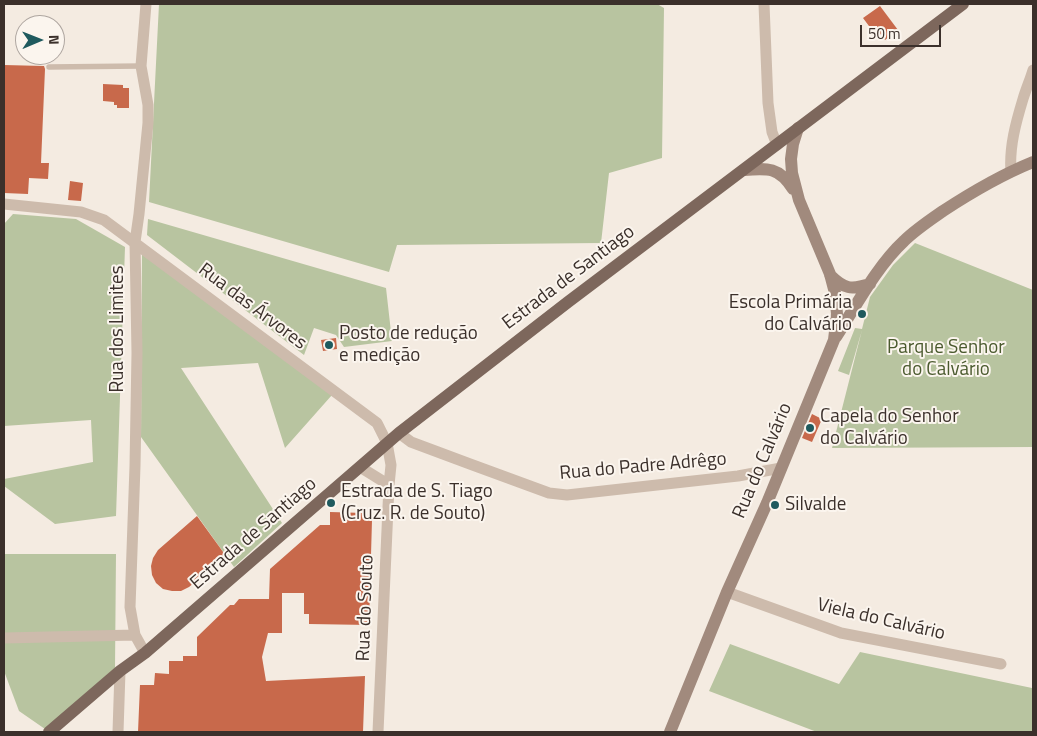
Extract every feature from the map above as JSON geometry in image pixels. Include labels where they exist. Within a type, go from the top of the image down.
[{"type":"main road","name":"Estrada de Santiago","points":[[49,732],[120,671],[144,653],[399,433],[568,302],[964,4]]},
{"type":"main road","name":"Rua do Calvário","points":[[798,128],[791,159],[792,173],[799,200]]},
{"type":"main road","points":[[777,145],[772,155],[772,161],[778,172]]},
{"type":"main road","name":"Rua do Calvário","points":[[777,145],[792,173]]},
{"type":"main road","points":[[834,340],[881,267],[904,241],[930,220],[973,191],[1033,162]]},
{"type":"main road","points":[[744,170],[764,168],[778,172]]},
{"type":"main road","name":"Rua do Calvário","points":[[670,732],[727,592],[768,503],[834,340],[837,314],[835,293],[830,274],[799,200],[789,182],[778,172]]},
{"type":"main road","points":[[830,274],[839,284],[848,287],[858,288],[870,284]]},
{"type":"street","name":"Rua dos Limites","points":[[144,653],[135,635],[130,607],[137,353],[135,242],[148,122],[148,105],[141,66],[146,4]]},
{"type":"street","points":[[764,4],[768,103],[772,132],[777,145]]},
{"type":"street","points":[[1010,172],[1013,141],[1023,98],[1033,70]]},
{"type":"street","name":"Rua das Árvores","points":[[4,204],[81,212],[104,220],[377,423],[387,443]]},
{"type":"street","name":"Rua do Padre Adrêgo","points":[[399,433],[411,442],[453,458],[548,493],[567,495],[738,476],[781,468]]},
{"type":"street","name":"Rua do Souto","points":[[378,732],[391,465],[387,443]]},
{"type":"street","points":[[360,467],[389,485]]},
{"type":"street","name":"Viela do Calvário","points":[[727,592],[841,633],[1001,664]]},
{"type":"street","points":[[4,638],[135,635]]},
{"type":"street","points":[[118,732],[120,671]]},
{"type":"lane","points":[[49,67],[141,66]]},
{"type":"green space","points":[[159,4],[657,4],[664,8],[662,158],[609,173],[601,243],[397,245],[389,272],[149,202]]},
{"type":"green space","points":[[13,214],[76,219],[125,247],[116,516],[55,524],[4,486],[4,479],[93,462],[91,420],[4,426],[4,224]]},
{"type":"green space","points":[[148,219],[386,288],[392,341],[344,347],[336,335],[314,328],[304,355],[147,235]]},
{"type":"green space","name":"Parque Senhor do Calvário","points":[[915,243],[1033,290],[1033,447],[832,448],[862,330],[849,375],[838,371],[855,328],[862,329],[870,297],[893,265]]},
{"type":"green space","points":[[142,253],[332,395],[285,448],[258,363],[181,368],[282,523],[234,567],[141,437]]},
{"type":"green space","points":[[4,554],[116,554],[115,668],[45,729],[19,711],[4,671]]},
{"type":"green space","points":[[730,644],[839,684],[860,652],[1032,688],[1033,684],[1033,732],[817,732],[709,691]]},
{"type":"building","points":[[880,6],[898,30],[885,40],[875,27],[872,30],[863,18]]},
{"type":"building","points":[[4,65],[44,66],[45,69],[41,163],[49,163],[48,179],[29,178],[28,194],[4,193]]},
{"type":"building","points":[[103,84],[123,85],[123,88],[129,88],[129,108],[117,108],[114,102],[103,101]]},
{"type":"building","points":[[70,181],[83,183],[81,201],[68,200]]},
{"type":"building","name":"Posto de redução e medição","points":[[336,338],[337,349],[323,351],[321,340]]},
{"type":"building","name":"Capela do Senhor do Calvário","points":[[812,414],[822,419],[812,442],[802,438]]},
{"type":"building","points":[[330,512],[365,513],[365,520],[372,520],[369,625],[309,624],[309,614],[304,614],[304,593],[282,593],[282,633],[268,633],[262,657],[266,681],[365,676],[363,732],[138,732],[140,685],[154,685],[155,673],[169,674],[169,661],[183,661],[183,656],[197,656],[197,637],[230,605],[234,605],[239,599],[269,599],[270,569],[320,525],[330,525]]},
{"type":"building","points":[[197,516],[226,556],[189,587],[181,591],[163,589],[156,583],[152,575],[151,566],[153,558],[158,550]]},
{"type":"place","name":"Escola Primária do Calvário","points":[[862,314]]},
{"type":"place","name":"Posto de redução e medição","points":[[329,345]]},
{"type":"place","name":"Capela do Senhor do Calvário","points":[[810,428]]},
{"type":"place","name":"Estrada de S. Tiago (Cruz. R. de Souto)","points":[[331,503]]},
{"type":"place","name":"Silvalde","points":[[775,505]]}]
